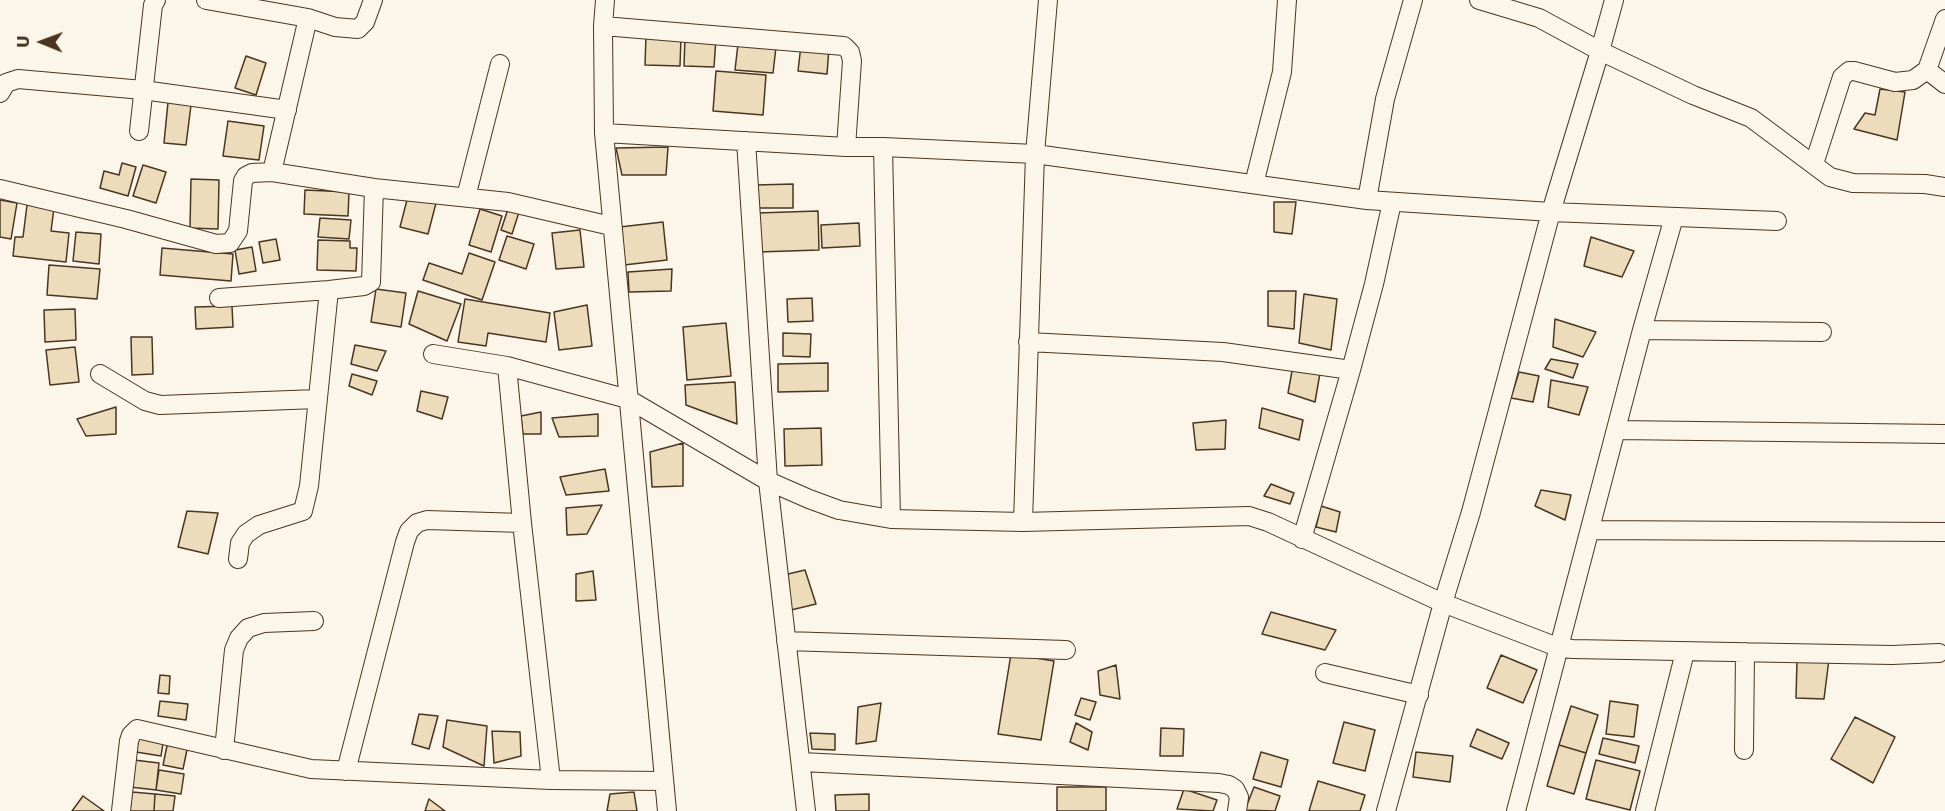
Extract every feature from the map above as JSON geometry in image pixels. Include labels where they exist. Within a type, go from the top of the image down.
[{"type":"street","points":[[139,130],[153,5],[156,0]]},
{"type":"street","points":[[206,0],[308,18],[335,27],[358,29],[365,22],[373,0]]},
{"type":"street","points":[[606,0],[603,26],[603,133],[667,811]]},
{"type":"street","points":[[1023,522],[1035,154],[1048,0]]},
{"type":"street","points":[[1254,184],[1282,72],[1287,0]]},
{"type":"street","points":[[1367,200],[1385,99],[1413,0]]},
{"type":"street","points":[[1479,0],[1540,9],[1600,51],[1693,95],[1751,118],[1830,177],[1853,183],[1925,184],[1945,187]]},
{"type":"street","points":[[1386,811],[1443,603],[1471,512],[1551,212],[1614,0]]},
{"type":"street","points":[[272,172],[308,18]]},
{"type":"street","points":[[1814,164],[1845,73],[1859,72],[1895,82],[1913,80],[1927,70],[1945,19]]},
{"type":"street","points":[[603,26],[844,46],[850,52],[852,61],[846,147]]},
{"type":"street","points":[[466,196],[500,64]]},
{"type":"street","points":[[1927,70],[1945,84]]},
{"type":"street","points":[[0,93],[6,83],[18,80],[143,90],[287,110]]},
{"type":"street","points":[[603,133],[846,147],[1035,154],[1367,200],[1551,212],[1777,221]]},
{"type":"street","points":[[746,141],[768,481],[806,811]]},
{"type":"street","points":[[883,147],[891,519]]},
{"type":"street","points":[[0,189],[126,219],[216,244],[230,243],[238,231],[243,181],[246,176],[252,173],[272,172],[374,188],[508,202],[611,226]]},
{"type":"street","points":[[219,298],[329,290],[364,286],[371,282],[374,188]]},
{"type":"street","points":[[1302,539],[1374,284],[1392,202]]},
{"type":"street","points":[[1516,811],[1642,330],[1674,217]]},
{"type":"street","points":[[238,559],[240,543],[246,534],[259,525],[303,511],[309,486],[329,290]]},
{"type":"street","points":[[1642,330],[1822,332]]},
{"type":"street","points":[[1028,342],[1223,352],[1351,370]]},
{"type":"street","points":[[433,354],[507,366],[628,399],[768,481],[839,510],[891,519],[1023,522],[1249,516],[1268,522],[1443,603],[1560,648],[1892,655],[1940,652]]},
{"type":"street","points":[[507,366],[551,780]]},
{"type":"street","points":[[100,374],[145,400],[160,405],[317,399]]},
{"type":"street","points":[[1616,430],[1945,434]]},
{"type":"street","points":[[346,771],[409,531],[417,523],[427,520],[522,523]]},
{"type":"street","points":[[1590,530],[1945,532]]},
{"type":"street","points":[[224,750],[234,650],[239,638],[249,628],[264,623],[314,621]]},
{"type":"street","points":[[786,641],[1066,650]]},
{"type":"street","points":[[1645,811],[1685,652]]},
{"type":"street","points":[[1744,750],[1745,652]]},
{"type":"street","points":[[1325,672],[1419,695]]},
{"type":"street","points":[[121,811],[129,741],[133,731],[143,729],[310,769],[551,780],[664,781]]},
{"type":"street","points":[[802,762],[1219,783],[1235,789],[1239,797],[1237,811]]},
{"type":"building","points":[[646,36],[681,37],[680,66],[645,65]]},
{"type":"building","points":[[685,37],[716,38],[714,67],[684,66]]},
{"type":"building","points":[[738,44],[776,47],[773,73],[735,70]]},
{"type":"building","points":[[801,45],[829,48],[827,74],[798,71]]},
{"type":"building","points":[[246,56],[266,63],[256,95],[235,88]]},
{"type":"building","points":[[716,71],[766,75],[763,115],[713,111]]},
{"type":"building","points":[[1880,89],[1905,92],[1897,140],[1854,129],[1865,113],[1875,115]]},
{"type":"building","points":[[168,102],[191,105],[186,145],[164,143]]},
{"type":"building","points":[[228,121],[264,126],[259,160],[223,156]]},
{"type":"building","points":[[668,147],[666,175],[622,175],[616,148]]},
{"type":"building","points":[[122,163],[136,167],[128,196],[100,188],[104,171],[119,175]]},
{"type":"building","points":[[143,165],[166,172],[156,203],[133,196]]},
{"type":"building","points":[[191,179],[219,180],[218,229],[190,228]]},
{"type":"building","points":[[793,184],[793,208],[756,208],[756,185]]},
{"type":"building","points":[[305,190],[349,192],[348,216],[304,214]]},
{"type":"building","points":[[408,196],[436,203],[428,234],[400,227]]},
{"type":"building","points":[[0,200],[17,203],[11,239],[0,237]]},
{"type":"building","points":[[1274,202],[1296,202],[1292,234],[1274,232]]},
{"type":"building","points":[[27,205],[54,208],[51,231],[69,233],[66,262],[13,256],[15,237],[23,237]]},
{"type":"building","points":[[509,206],[520,209],[512,234],[501,230]]},
{"type":"building","points":[[480,209],[502,216],[491,252],[469,245]]},
{"type":"building","points":[[818,211],[819,250],[758,252],[757,213]]},
{"type":"building","points":[[320,218],[351,220],[349,239],[318,237]]},
{"type":"building","points":[[663,222],[667,260],[624,265],[620,227]]},
{"type":"building","points":[[859,223],[860,246],[822,248],[821,225]]},
{"type":"building","points":[[580,230],[584,267],[556,269],[552,233]]},
{"type":"building","points":[[76,232],[101,234],[99,264],[73,261]]},
{"type":"building","points":[[507,236],[534,244],[526,269],[499,260]]},
{"type":"building","points":[[1591,237],[1634,251],[1622,277],[1584,266]]},
{"type":"building","points":[[276,239],[280,260],[263,263],[259,242]]},
{"type":"building","points":[[318,240],[350,241],[350,248],[357,248],[356,271],[317,270]]},
{"type":"building","points":[[252,247],[256,271],[239,274],[235,250]]},
{"type":"building","points":[[162,248],[233,254],[231,281],[160,275]]},
{"type":"building","points":[[469,253],[495,262],[482,300],[423,280],[429,263],[462,274]]},
{"type":"building","points":[[49,265],[100,269],[97,299],[47,295]]},
{"type":"building","points":[[672,269],[671,291],[629,292],[628,272]]},
{"type":"building","points":[[376,289],[406,293],[401,327],[371,322]]},
{"type":"building","points":[[418,291],[461,304],[447,341],[409,324]]},
{"type":"building","points":[[1268,291],[1296,291],[1294,329],[1268,326]]},
{"type":"building","points":[[1304,294],[1337,299],[1331,350],[1299,343]]},
{"type":"building","points":[[812,298],[813,321],[788,322],[787,299]]},
{"type":"building","points":[[465,299],[550,313],[546,342],[488,333],[486,346],[458,342]]},
{"type":"building","points":[[587,305],[592,346],[559,350],[554,312]]},
{"type":"building","points":[[232,306],[233,327],[196,329],[195,307]]},
{"type":"building","points":[[75,309],[76,340],[45,342],[44,310]]},
{"type":"building","points":[[1555,319],[1596,332],[1583,357],[1553,347]]},
{"type":"building","points":[[726,323],[731,376],[687,380],[683,327]]},
{"type":"building","points":[[783,333],[811,334],[810,357],[783,356]]},
{"type":"building","points":[[131,337],[152,337],[153,374],[132,375]]},
{"type":"building","points":[[355,345],[386,351],[377,371],[351,364]]},
{"type":"building","points":[[75,347],[79,382],[50,385],[46,350]]},
{"type":"building","points":[[1551,359],[1578,364],[1573,378],[1545,369]]},
{"type":"building","points":[[828,363],[828,391],[778,392],[778,364]]},
{"type":"building","points":[[1292,371],[1320,373],[1315,402],[1288,393]]},
{"type":"building","points":[[1519,372],[1539,376],[1533,402],[1511,398]]},
{"type":"building","points":[[352,374],[377,381],[372,395],[349,386]]},
{"type":"building","points":[[1551,380],[1588,387],[1579,415],[1548,407]]},
{"type":"building","points":[[735,382],[737,424],[686,405],[685,385]]},
{"type":"building","points":[[421,391],[448,397],[442,419],[417,411]]},
{"type":"building","points":[[116,407],[116,434],[86,436],[77,419]]},
{"type":"building","points":[[1262,408],[1303,420],[1299,440],[1259,428]]},
{"type":"building","points":[[541,412],[541,434],[523,434],[521,416]]},
{"type":"building","points":[[598,414],[598,436],[559,437],[552,418]]},
{"type":"building","points":[[1226,420],[1225,449],[1196,450],[1193,423]]},
{"type":"building","points":[[821,428],[822,465],[785,466],[784,429]]},
{"type":"building","points":[[683,443],[683,486],[652,487],[650,452]]},
{"type":"building","points":[[605,469],[609,491],[566,495],[560,477]]},
{"type":"building","points":[[1271,484],[1294,493],[1290,504],[1264,496]]},
{"type":"building","points":[[1541,490],[1571,495],[1565,520],[1535,506]]},
{"type":"building","points":[[602,505],[587,534],[567,535],[566,508]]},
{"type":"building","points":[[1321,506],[1340,512],[1336,532],[1316,527]]},
{"type":"building","points":[[187,511],[218,513],[208,554],[178,547]]},
{"type":"building","points":[[805,570],[816,604],[791,610],[788,574]]},
{"type":"building","points":[[593,571],[596,600],[576,601],[576,574]]},
{"type":"building","points":[[1271,612],[1336,630],[1325,650],[1262,634]]},
{"type":"building","points":[[1011,654],[1054,661],[1041,740],[998,734]]},
{"type":"building","points":[[1501,655],[1537,670],[1523,703],[1487,688]]},
{"type":"building","points":[[1829,659],[1824,699],[1796,698],[1797,661]]},
{"type":"building","points":[[1116,665],[1120,699],[1100,695],[1098,671]]},
{"type":"building","points":[[160,675],[170,676],[169,694],[158,693]]},
{"type":"building","points":[[1081,698],[1096,702],[1090,720],[1075,715]]},
{"type":"building","points":[[160,701],[188,704],[186,720],[158,716]]},
{"type":"building","points":[[1610,701],[1638,705],[1634,737],[1606,734]]},
{"type":"building","points":[[881,703],[876,741],[856,744],[858,707]]},
{"type":"building","points":[[1571,706],[1598,715],[1586,753],[1559,745]]},
{"type":"building","points":[[419,714],[438,716],[429,749],[412,744]]},
{"type":"building","points":[[1855,717],[1895,737],[1873,783],[1831,759]]},
{"type":"building","points":[[447,720],[487,726],[484,766],[443,747]]},
{"type":"building","points":[[1344,722],[1375,730],[1365,771],[1333,763]]},
{"type":"building","points":[[1076,723],[1092,732],[1088,750],[1070,742]]},
{"type":"building","points":[[1161,728],[1184,729],[1183,756],[1160,756]]},
{"type":"building","points":[[1477,729],[1509,743],[1502,759],[1470,746]]},
{"type":"building","points":[[492,731],[520,732],[521,756],[494,763]]},
{"type":"building","points":[[140,733],[164,737],[161,756],[136,752]]},
{"type":"building","points":[[810,733],[835,734],[835,750],[812,749]]},
{"type":"building","points":[[1603,738],[1639,746],[1635,763],[1599,754]]},
{"type":"building","points":[[168,741],[188,745],[183,769],[163,765]]},
{"type":"building","points":[[1559,745],[1586,753],[1574,794],[1547,786]]},
{"type":"building","points":[[1261,752],[1288,760],[1281,787],[1253,779]]},
{"type":"building","points":[[1416,752],[1453,756],[1450,782],[1413,777]]},
{"type":"building","points":[[134,760],[159,763],[156,790],[130,787]]},
{"type":"building","points":[[1596,760],[1640,771],[1630,810],[1586,799]]},
{"type":"building","points":[[159,770],[184,774],[181,794],[156,790]]},
{"type":"building","points":[[1318,781],[1365,795],[1360,811],[1309,811]]},
{"type":"building","points":[[1057,787],[1106,787],[1106,811],[1057,811]]},
{"type":"building","points":[[1254,787],[1280,796],[1275,811],[1245,810]]},
{"type":"building","points":[[1184,789],[1217,800],[1213,811],[1177,809]]},
{"type":"building","points":[[132,792],[155,794],[154,811],[130,811]]},
{"type":"building","points":[[634,792],[637,811],[607,811],[610,794]]},
{"type":"building","points":[[155,794],[175,796],[173,811],[154,811]]},
{"type":"building","points":[[869,794],[869,811],[836,811],[835,795]]},
{"type":"building","points":[[83,796],[104,811],[72,811]]},
{"type":"building","points":[[429,799],[445,811],[425,811]]}]
